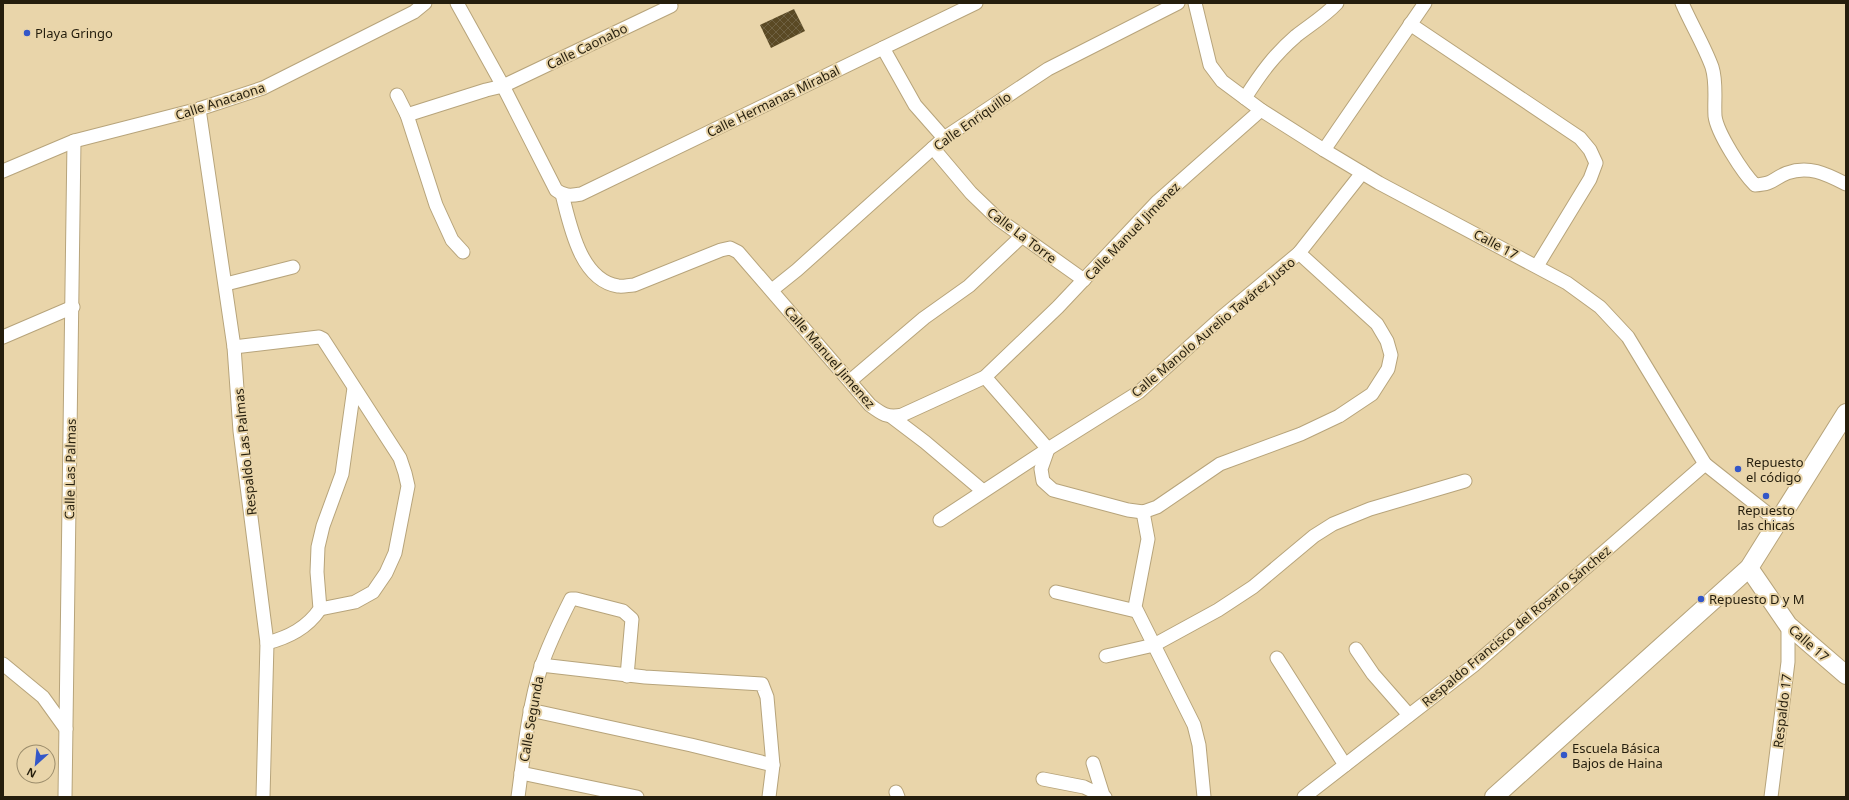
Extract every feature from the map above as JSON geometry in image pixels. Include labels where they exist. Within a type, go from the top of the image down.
[{"type":"main road","points":[[1494,797],[1750,568],[1777,521],[1846,413]]},
{"type":"main road","name":"Calle 17","points":[[1750,568],[1788,625],[1846,675]]},
{"type":"street","name":"Calle Anacaona","points":[[3,171],[74,141],[199,109],[263,88],[414,12],[425,3]]},
{"type":"street","points":[[457,3],[503,86],[556,190],[566,195]]},
{"type":"street","name":"Calle Hermanas Mirabal","points":[[566,195],[580,194],[976,3]]},
{"type":"street","name":"Calle Enriquillo","points":[[772,290],[797,270],[944,138],[1048,68],[1178,3]]},
{"type":"street","name":"Calle 17","points":[[1196,3],[1210,65],[1222,81],[1261,110],[1362,173],[1537,266],[1567,283],[1600,307],[1628,337],[1705,464],[1777,521]]},
{"type":"street","points":[[1245,98],[1270,60],[1297,35],[1308,28],[1337,3]]},
{"type":"street","points":[[1324,150],[1425,3]]},
{"type":"street","points":[[1682,3],[1712,68],[1715,85],[1715,117],[1719,130],[1748,178],[1755,185],[1768,185],[1786,174],[1803,169],[1820,171],[1846,184]]},
{"type":"street","name":"Calle Caonabo","points":[[407,115],[503,86],[671,6]]},
{"type":"street","points":[[1410,24],[1580,138],[1590,150],[1596,163],[1590,179],[1537,266]]},
{"type":"street","points":[[883,48],[916,105],[944,138]]},
{"type":"street","points":[[397,95],[407,115],[436,205],[452,240],[463,252]]},
{"type":"street","name":"Respaldo Las Palmas","points":[[199,109],[226,284],[234,347],[240,431],[267,643],[263,797]]},
{"type":"street","name":"Calle Manuel Jimenez","points":[[566,195],[570,225],[582,259],[600,279],[618,286],[634,285],[721,250],[730,248],[738,252],[772,290],[870,405],[883,414],[892,417],[985,377],[1058,307],[1158,201],[1261,110]]},
{"type":"street","name":"Calle Las Palmas","points":[[65,797],[73,307],[74,141]]},
{"type":"street","name":"Calle La Torre","points":[[933,148],[971,193],[998,219],[1021,237],[1084,280]]},
{"type":"street","name":"Calle Manolo Aurelio Tavárez Justo","points":[[940,520],[1048,449],[1139,392],[1222,317],[1299,253],[1362,173]]},
{"type":"street","points":[[850,381],[924,318],[969,286],[1021,237]]},
{"type":"street","points":[[985,377],[1048,449],[1041,469],[1043,481],[1053,490],[1128,510],[1143,512],[1157,507],[1220,464],[1302,434],[1339,416],[1372,394],[1388,369],[1391,355],[1387,341],[1377,324],[1299,253]]},
{"type":"street","points":[[226,284],[293,267]]},
{"type":"street","points":[[3,338],[73,307]]},
{"type":"street","points":[[234,347],[319,337],[323,339],[400,458],[408,486],[394,553],[386,572],[373,592],[355,602],[320,609]]},
{"type":"street","points":[[267,643],[287,638],[314,618],[320,609],[317,572],[318,547],[322,526],[342,474],[354,388]]},
{"type":"street","points":[[892,417],[926,442],[983,492]]},
{"type":"street","name":"Respaldo Francisco del Rosario Sánchez","points":[[1304,797],[1474,665],[1705,464]]},
{"type":"street","points":[[1106,656],[1154,644],[1218,610],[1247,591],[1314,536],[1333,524],[1370,509],[1465,481]]},
{"type":"street","points":[[1143,512],[1148,537],[1134,602],[1136,611],[1194,725],[1199,745],[1204,797]]},
{"type":"street","points":[[1056,592],[1136,611]]},
{"type":"street","name":"Calle Segunda","points":[[518,797],[530,710],[541,665],[551,640],[571,599],[596,604],[629,614],[632,619],[632,626],[627,676]]},
{"type":"street","name":"Respaldo 17","points":[[1771,797],[1788,662],[1788,625]]},
{"type":"street","points":[[1356,648],[1373,674],[1409,715]]},
{"type":"street","points":[[1276,658],[1345,765]]},
{"type":"street","points":[[3,664],[42,697],[66,729]]},
{"type":"street","points":[[541,665],[627,676],[760,682],[764,686],[766,697],[773,765],[769,797]]},
{"type":"street","points":[[530,710],[691,745],[773,765]]},
{"type":"street","points":[[1093,763],[1104,796]]},
{"type":"street","points":[[522,773],[636,797]]},
{"type":"street","points":[[1043,780],[1084,787],[1104,796]]},
{"type":"building","points":[[794,9],[805,31],[771,48],[760,25]]},
{"type":"place","name":"Playa Gringo","points":[[27,33]]},
{"type":"place","name":"Repuesto el código","points":[[1738,469]]},
{"type":"place","name":"Repuesto las chicas","points":[[1766,496]]},
{"type":"place","name":"Repuesto D y M","points":[[1701,599]]},
{"type":"place","name":"Escuela Básica Bajos de Haina","points":[[1564,755]]}]
